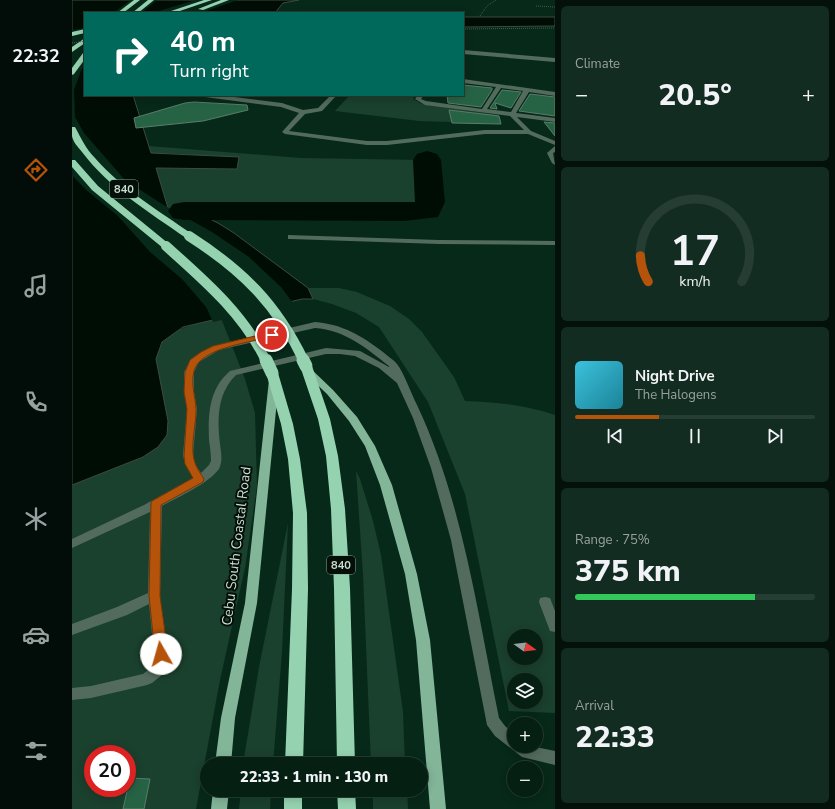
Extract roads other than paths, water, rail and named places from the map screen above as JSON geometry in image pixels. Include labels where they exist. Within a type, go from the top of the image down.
[{"type":"highway","points":[[121,12],[137,0]]},
{"type":"highway","points":[[135,12],[151,0]]},
{"type":"highway","points":[[171,12],[209,0]]},
{"type":"highway","points":[[190,12],[226,0]]},
{"type":"highway","points":[[72,34],[84,31]]},
{"type":"highway","points":[[72,40],[84,39]]},
{"type":"highway","points":[[72,50],[84,40]]},
{"type":"highway","points":[[72,73],[84,55]]},
{"type":"highway","name":"840","points":[[72,129],[85,152],[114,182],[189,236],[230,263],[260,292],[278,314],[290,334],[306,368],[324,419],[332,456],[338,509],[342,588],[346,757]]},
{"type":"highway","name":"Cebu South Coastal Road","points":[[72,162],[95,188],[166,246],[223,299],[245,325],[264,354],[273,376],[287,424],[294,459],[300,513],[300,589],[294,757]]},
{"type":"highway","points":[[293,809],[294,797]]},
{"type":"highway","points":[[346,797],[346,809]]},
{"type":"main road","points":[[306,368],[330,392],[353,419],[370,446],[386,485],[410,574],[423,640],[438,809]]},
{"type":"main road","name":"Cebu South Coastal Road","points":[[224,757],[228,718],[251,603],[273,376]]},
{"type":"main road","points":[[219,809],[220,797]]},
{"type":"street","points":[[464,52],[555,60]]},
{"type":"street","points":[[464,81],[555,94]]},
{"type":"street","points":[[483,111],[500,86]]},
{"type":"street","points":[[512,115],[527,90]]},
{"type":"street","points":[[222,96],[241,97],[282,105],[303,112],[320,110],[333,96]]},
{"type":"street","points":[[420,96],[418,99],[425,103],[555,120]]},
{"type":"street","points":[[303,112],[284,132],[367,143],[387,144],[485,132],[529,132]]},
{"type":"street","points":[[512,115],[529,132],[555,143]]},
{"type":"street","points":[[555,148],[550,153],[555,163]]},
{"type":"street","points":[[291,237],[439,242],[555,243]]},
{"type":"street","points":[[199,479],[190,464],[188,456],[192,409],[189,392],[190,372],[195,360],[204,353],[216,348],[315,325],[329,326],[349,333],[368,344],[393,365],[418,418],[428,446],[457,540],[492,720],[500,731],[507,737]]},
{"type":"street","points":[[72,544],[100,533],[199,479],[213,469],[217,459],[214,421],[218,388],[225,378],[232,373],[326,351],[340,351],[357,353],[382,366],[401,382]]},
{"type":"street","points":[[72,694],[91,692],[147,679],[158,670],[161,654],[154,596],[156,503]]},
{"type":"street","points":[[72,630],[115,614],[154,596]]},
{"type":"street","points":[[545,602],[555,627]]},
{"type":"street","points":[[532,753],[555,758]]},
{"type":"waterway","points":[[184,211],[404,212],[427,210],[430,202],[427,160]]}]
